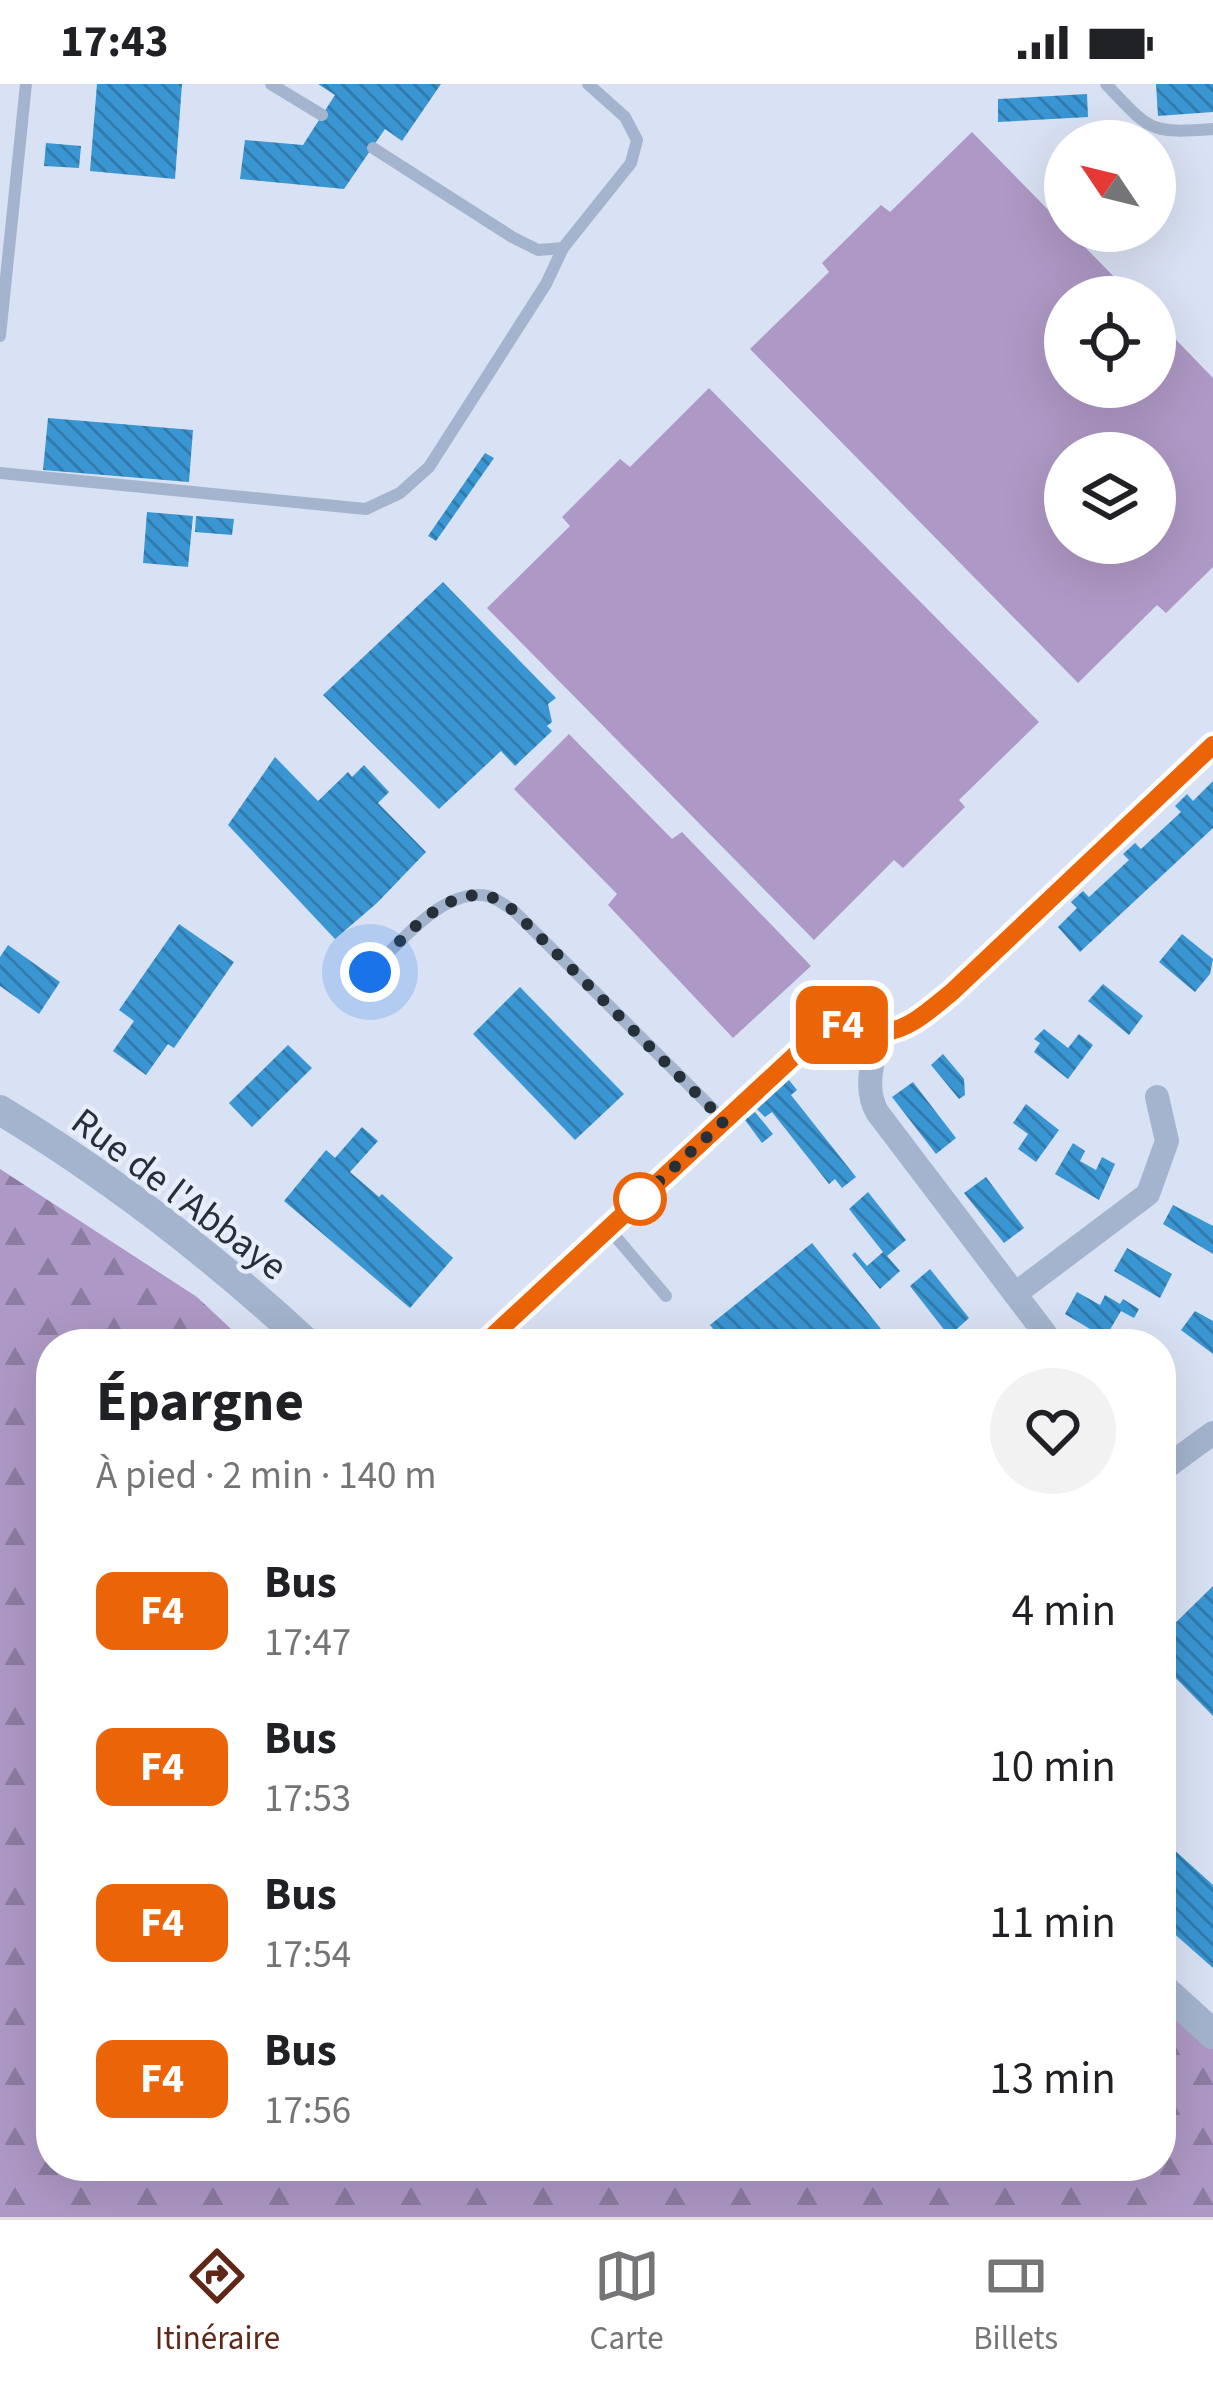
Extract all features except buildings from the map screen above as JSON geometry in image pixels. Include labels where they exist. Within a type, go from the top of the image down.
[{"type":"street","points":[[500,1329],[818,1034],[837,1024],[879,1032],[905,1025],[952,992],[1213,745]]},
{"type":"street","points":[[879,1032],[870,1098],[1042,1329]]},
{"type":"street","points":[[1015,1294],[1148,1193],[1167,1141],[1157,1097]]},
{"type":"street","name":"Rue de l'Abbaye","points":[[0,1110],[107,1179],[179,1233],[291,1329]]},
{"type":"street","points":[[1176,1460],[1213,1433]]},
{"type":"street","points":[[1176,2000],[1213,2033]]},
{"type":"lane","points":[[0,336],[26,84]]},
{"type":"lane","points":[[271,84],[322,115]]},
{"type":"lane","points":[[0,473],[366,509],[400,494],[429,467],[546,284],[563,248],[631,163],[637,140],[625,117],[588,84]]},
{"type":"lane","points":[[1106,84],[1147,127],[1168,133],[1213,129]]},
{"type":"lane","points":[[373,148],[538,250],[563,248]]},
{"type":"lane","points":[[370,972],[430,915],[457,899],[488,896],[513,910],[724,1121]]},
{"type":"lane","points":[[608,1228],[666,1297]]},
{"type":"green space","points":[[972,132],[1044,206],[1044,252],[1090,252],[1113,276],[1044,276],[1044,408],[1176,408],[1176,340],[1213,378],[1213,567],[1166,613],[1157,605],[1078,683],[750,349],[829,272],[822,263],[881,205],[890,212]]},
{"type":"green space","points":[[709,388],[1039,722],[959,800],[965,807],[903,868],[894,860],[814,940],[487,608],[570,526],[562,517],[620,459],[630,467]]},
{"type":"green space","points":[[569,734],[672,839],[682,832],[811,966],[733,1038],[608,905],[617,894],[514,789]]},
{"type":"green space","points":[[0,1169],[197,1297],[231,1329],[36,1329],[36,2181],[1176,2181],[1176,2006],[1213,2032],[1213,2217],[0,2217]]},
{"type":"bus line","name":"F4","points":[[500,1329],[818,1034],[837,1024],[886,1032],[923,1015],[1213,745]]},
{"type":"route","points":[[370,972],[430,915],[457,899],[488,896],[513,910],[724,1121],[640,1199]]}]
